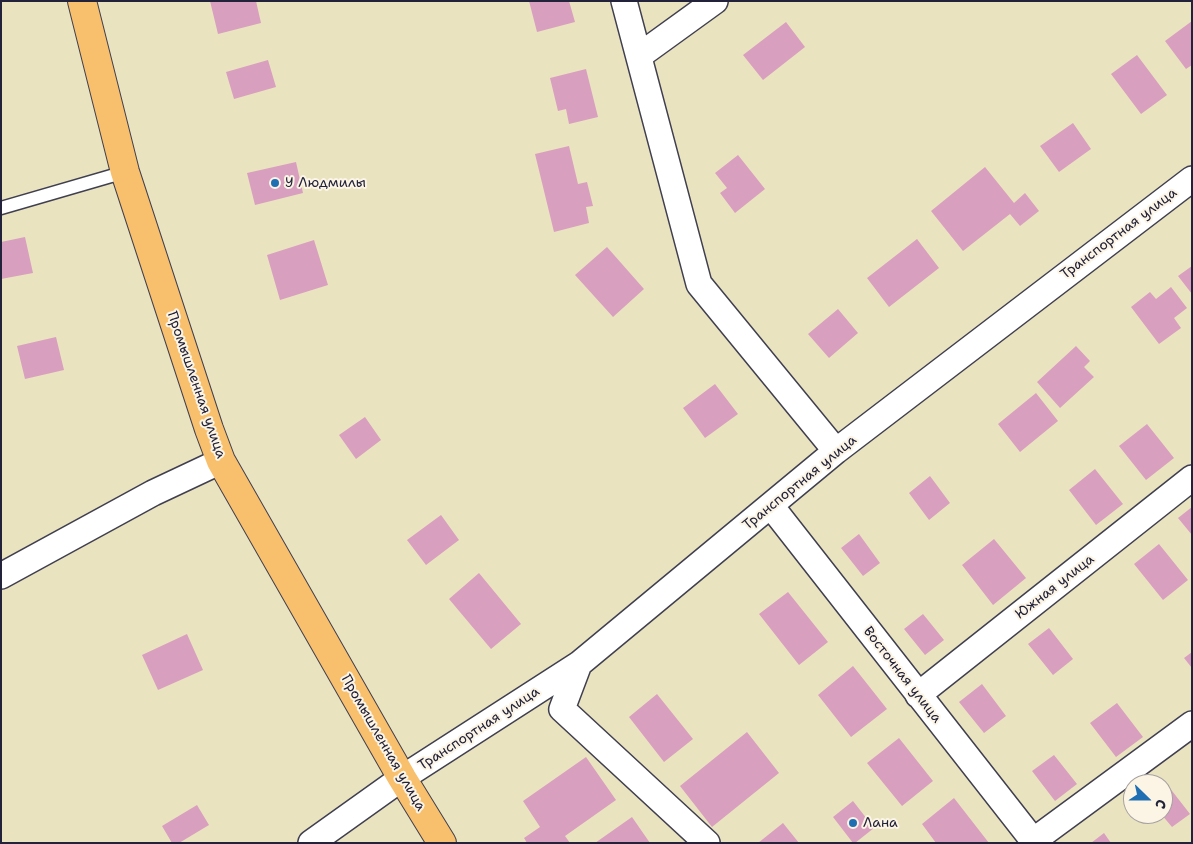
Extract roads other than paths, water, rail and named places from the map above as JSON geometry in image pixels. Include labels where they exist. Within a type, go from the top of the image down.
[{"type":"main road","name":"Промышленная улица","points":[[82,1],[125,172],[221,461],[402,778],[442,843]]},
{"type":"street","points":[[624,1],[699,284],[836,451]]},
{"type":"street","points":[[639,56],[715,1]]},
{"type":"street","name":"Транспортная улица","points":[[311,843],[402,778],[579,664],[836,451],[1192,179]]},
{"type":"street","points":[[1,576],[153,493],[221,461]]},
{"type":"street","name":"Южная улица","points":[[918,695],[1192,478]]},
{"type":"street","name":"Восточная улица","points":[[771,506],[1034,842]]},
{"type":"street","points":[[579,664],[562,709],[707,843]]},
{"type":"street","points":[[1034,842],[1192,724]]},
{"type":"lane","points":[[1,208],[125,172]]},
{"type":"place","name":"У Людмилы","points":[[275,183]]},
{"type":"place","name":"Лана","points":[[853,823]]}]
